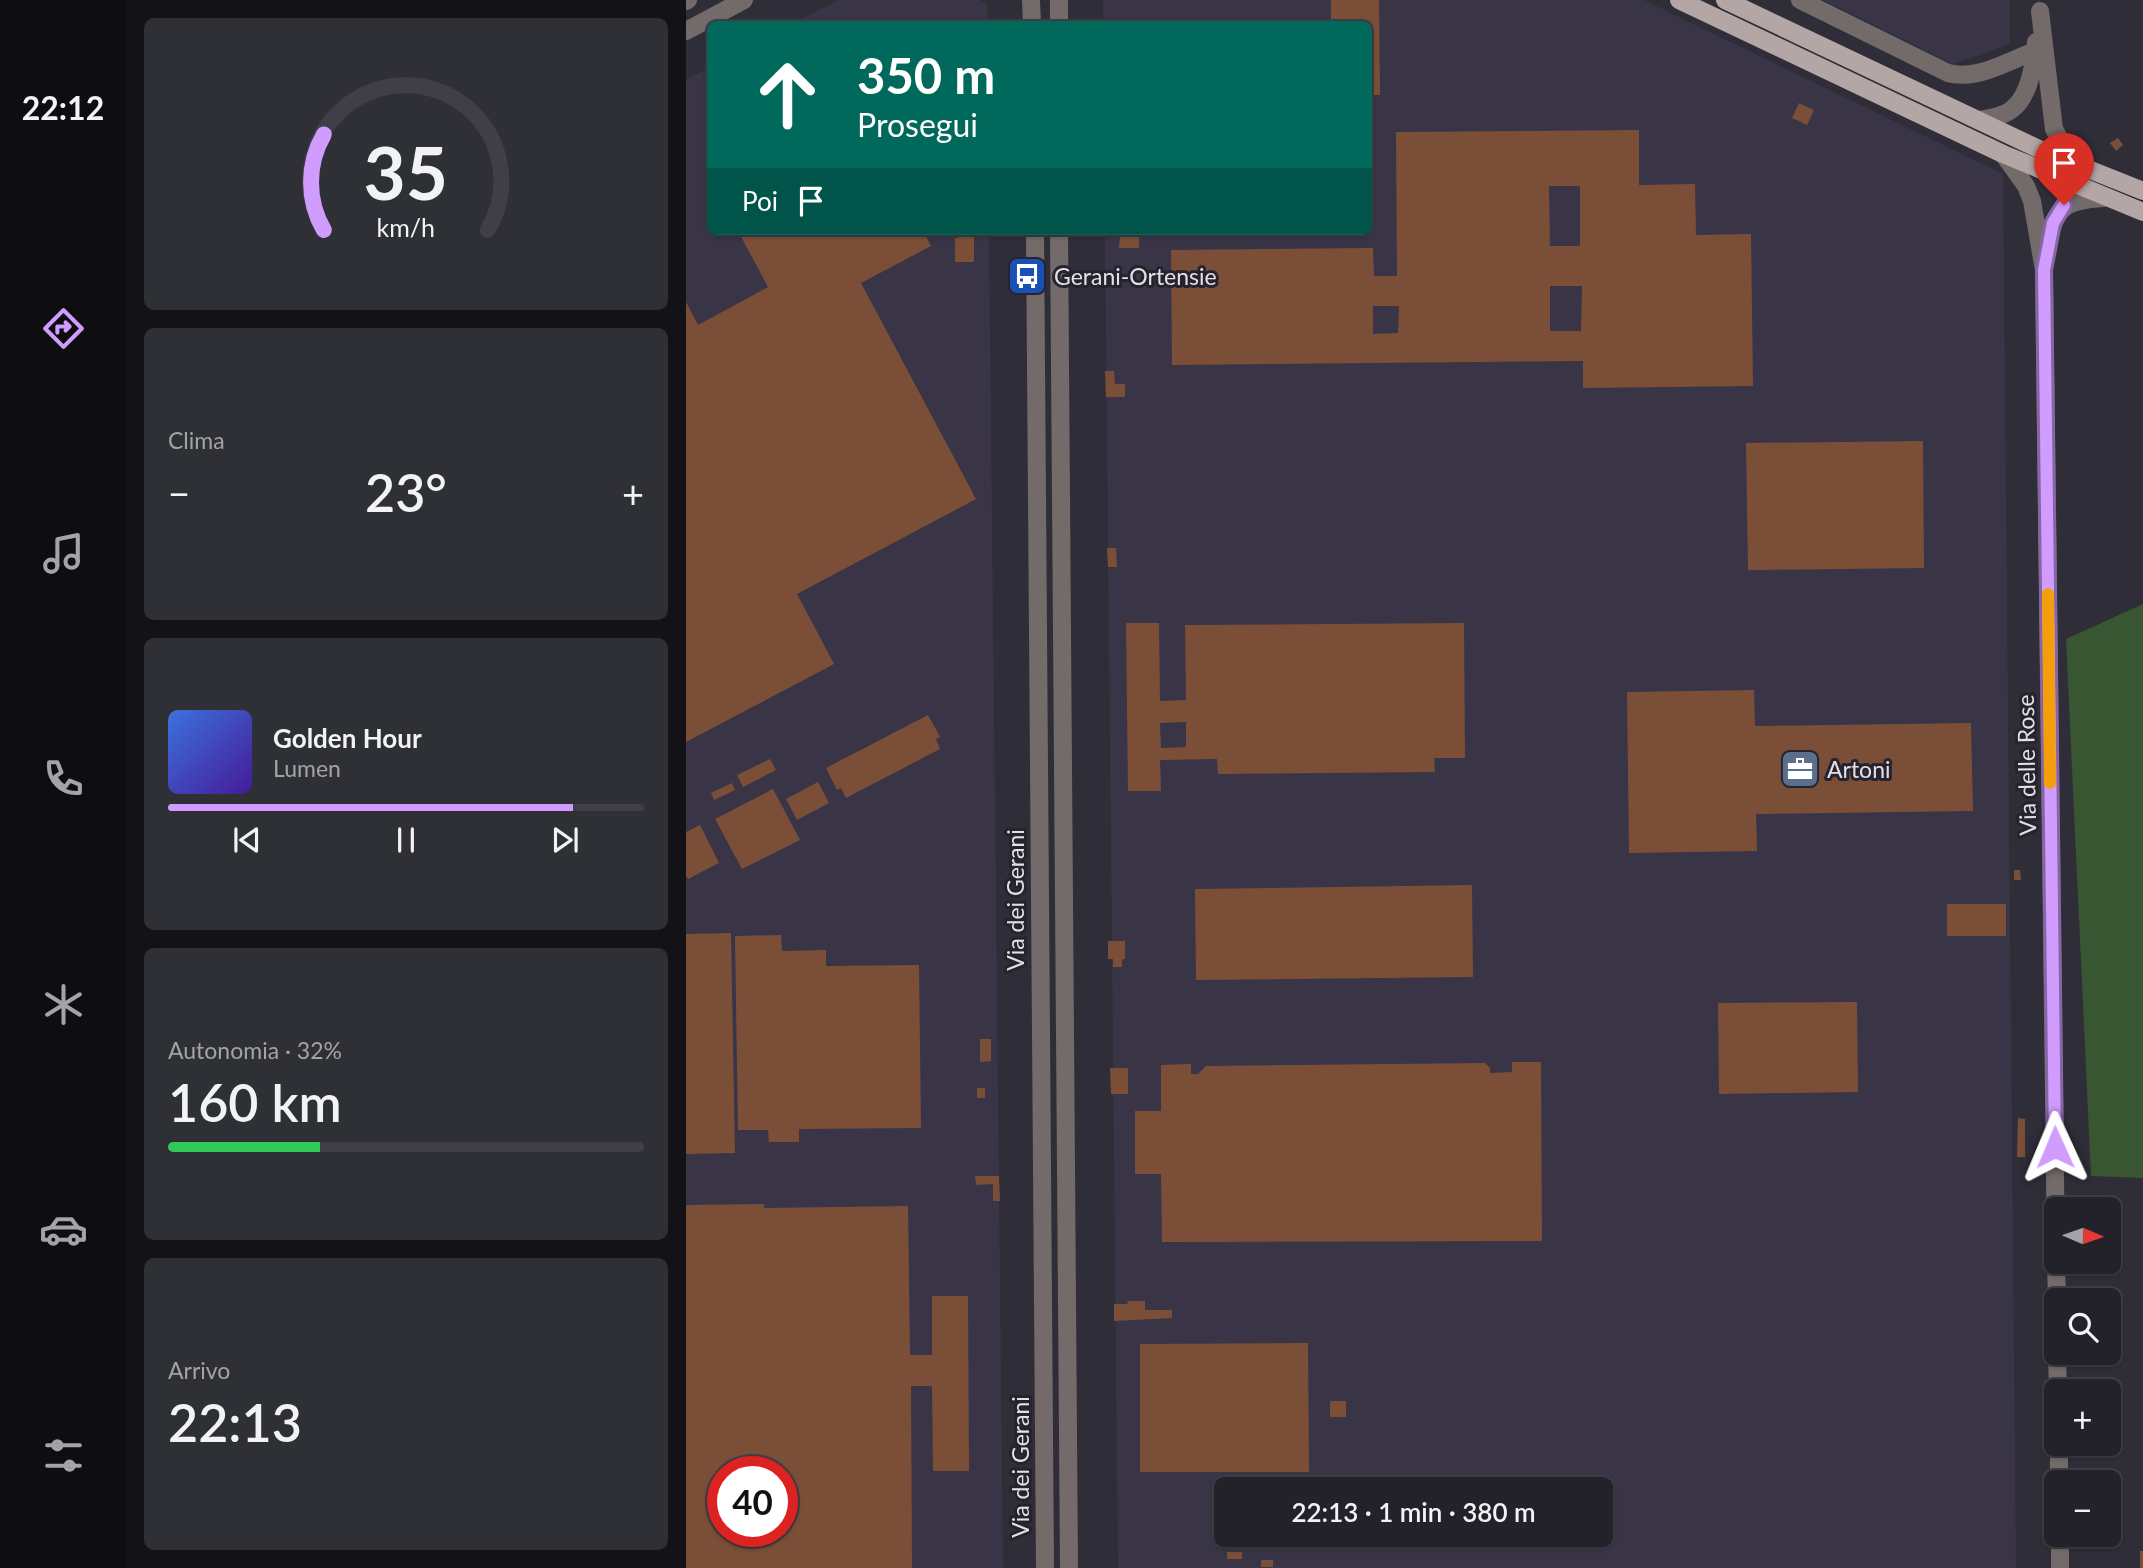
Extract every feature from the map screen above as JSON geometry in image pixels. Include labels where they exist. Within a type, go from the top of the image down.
[{"type":"main road","points":[[1679,0],[2003,154],[2143,212]]},
{"type":"main road","points":[[1725,0],[2043,151],[2143,191]]},
{"type":"street","points":[[686,31],[744,0]]},
{"type":"street","points":[[1031,0],[1032,21]]},
{"type":"street","points":[[1059,0],[1059,21]]},
{"type":"street","points":[[1800,0],[1959,76],[1971,75],[2035,51]]},
{"type":"street","points":[[1979,120],[1994,118],[2012,110],[2025,93],[2035,51],[2040,5]]},
{"type":"street","points":[[2040,5],[2054,128],[2066,150],[2084,168]]},
{"type":"street","points":[[2003,154],[2026,186],[2032,201],[2044,270]]},
{"type":"street","points":[[2044,270],[2053,223],[2064,205],[2079,199],[2104,198]]},
{"type":"street","name":"Via dei Gerani","points":[[1035,235],[1045,1568]]},
{"type":"street","name":"Via dei Gerani","points":[[1059,235],[1069,1568]]},
{"type":"street","name":"Via delle Rose","points":[[2044,270],[2055,1197]]},
{"type":"street","points":[[2060,1547],[2060,1568]]},
{"type":"shaded area","points":[[838,0],[980,0],[987,4],[987,21],[798,21]]},
{"type":"shaded area","points":[[1103,0],[1644,0],[2003,174],[2016,1568],[1118,1568],[1105,235],[1372,235],[1372,21],[1103,21]]},
{"type":"shaded area","points":[[1823,0],[2010,0],[2010,44],[1953,64]]},
{"type":"shaded area","points":[[707,69],[707,235],[989,235],[1003,1568],[686,1568],[686,80]]},
{"type":"green space","points":[[2143,604],[2143,1178],[2091,1176],[2066,639]]},
{"type":"building","points":[[1331,0],[1379,0],[1380,95],[1372,95],[1372,21],[1331,21]]},
{"type":"building","points":[[1799,103],[1814,110],[1807,125],[1792,118]]},
{"type":"building","points":[[1639,130],[1639,185],[1695,184],[1696,235],[1751,234],[1753,386],[1583,388],[1583,361],[1172,365],[1171,250],[1373,248],[1374,276],[1397,276],[1396,132]],"holes":[[[1549,186],[1580,186],[1580,246],[1550,246]],[[1550,286],[1582,286],[1581,331],[1550,331]],[[1373,306],[1399,306],[1398,333],[1373,334]]]},
{"type":"building","points":[[2118,138],[2123,145],[2116,151],[2110,143]]},
{"type":"building","points":[[740,235],[925,235],[931,246],[861,283],[976,499],[797,594],[834,664],[686,742],[686,302],[698,325],[768,287]]},
{"type":"building","points":[[958,235],[974,235],[974,262],[955,262],[955,238],[958,238]]},
{"type":"building","points":[[1120,235],[1139,235],[1139,248],[1119,248]]},
{"type":"building","points":[[1105,371],[1114,371],[1115,384],[1125,384],[1125,397],[1106,397]]},
{"type":"building","points":[[1923,441],[1924,568],[1748,570],[1746,443]]},
{"type":"building","points":[[1107,548],[1116,548],[1117,567],[1108,567]]},
{"type":"building","points":[[1126,623],[1159,623],[1160,701],[1186,700],[1185,625],[1464,623],[1465,758],[1434,758],[1435,772],[1218,774],[1217,759],[1160,760],[1161,791],[1128,791]],"holes":[[[1186,722],[1186,747],[1161,748],[1160,723]]]},
{"type":"building","name":"Artoni","points":[[1754,690],[1755,726],[1971,723],[1973,811],[1756,814],[1757,851],[1629,853],[1627,692]]},
{"type":"building","points":[[928,715],[940,737],[936,739],[940,749],[846,798],[841,788],[837,790],[826,768]]},
{"type":"building","points":[[770,759],[776,770],[743,787],[737,775]]},
{"type":"building","points":[[818,782],[829,803],[797,820],[786,799]]},
{"type":"building","points":[[732,783],[735,790],[714,800],[711,793]]},
{"type":"building","points":[[773,789],[800,840],[742,869],[715,819]]},
{"type":"building","points":[[700,825],[719,863],[688,879],[686,832]]},
{"type":"building","points":[[2014,870],[2020,870],[2021,880],[2014,880]]},
{"type":"building","points":[[1472,885],[1473,977],[1196,980],[1195,889]]},
{"type":"building","points":[[1947,904],[2006,904],[2006,936],[1947,936]]},
{"type":"building","points":[[731,933],[735,1153],[686,1154],[686,934]]},
{"type":"building","points":[[781,935],[782,951],[826,950],[826,966],[919,965],[921,1128],[799,1129],[799,1142],[769,1142],[768,1130],[738,1130],[735,936]]},
{"type":"building","points":[[1108,941],[1125,941],[1122,967],[1113,967],[1113,959],[1108,959]]},
{"type":"building","points":[[1857,1002],[1858,1092],[1719,1094],[1718,1003]]},
{"type":"building","points":[[980,1039],[991,1039],[991,1061],[980,1062]]},
{"type":"building","points":[[1512,1062],[1541,1062],[1542,1241],[1162,1242],[1161,1174],[1135,1174],[1135,1111],[1161,1111],[1161,1065],[1191,1064],[1191,1074],[1198,1074],[1206,1066],[1485,1063],[1490,1068],[1490,1073],[1512,1072]]},
{"type":"building","points":[[1110,1068],[1128,1068],[1128,1094],[1111,1094]]},
{"type":"building","points":[[977,1088],[985,1088],[985,1098],[977,1098]]},
{"type":"building","points":[[2018,1118],[2025,1119],[2025,1157],[2017,1157]]},
{"type":"building","points":[[975,1176],[999,1176],[1000,1201],[993,1201],[993,1184],[976,1185]]},
{"type":"building","points":[[764,1204],[764,1208],[908,1206],[910,1355],[932,1355],[932,1296],[968,1296],[969,1471],[933,1471],[932,1386],[911,1386],[912,1568],[686,1568],[686,1205]]},
{"type":"building","points":[[1127,1301],[1145,1301],[1145,1310],[1172,1310],[1172,1318],[1114,1321],[1114,1304],[1128,1304]]},
{"type":"building","points":[[1308,1343],[1309,1472],[1140,1472],[1140,1344]]},
{"type":"building","points":[[1330,1401],[1346,1401],[1346,1417],[1330,1417]]},
{"type":"building","points":[[2140,1551],[2143,1551],[2143,1568],[2140,1568]]},
{"type":"building","points":[[1227,1552],[1242,1552],[1242,1559],[1227,1559]]},
{"type":"building","points":[[1261,1560],[1273,1560],[1273,1567],[1261,1567]]},
{"type":"slow traffic","points":[[2048,594],[2050,783]]},
{"type":"place","name":"Gerani-Ortensie","points":[[1027,276]]},
{"type":"place","name":"Artoni","points":[[1800,769]]},
{"type":"route","points":[[2055,1147],[2044,270],[2053,223],[2064,205]]}]
